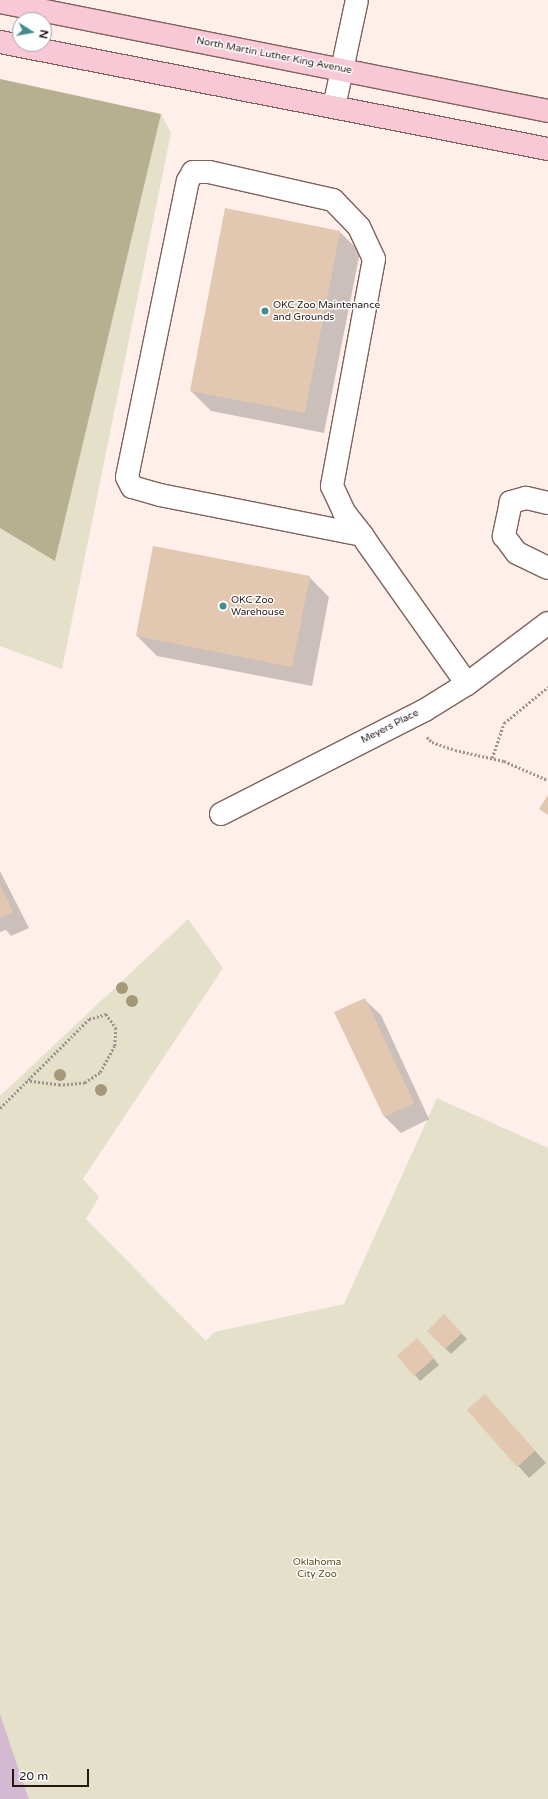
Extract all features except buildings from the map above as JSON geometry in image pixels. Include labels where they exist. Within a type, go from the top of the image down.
[{"type":"main road","name":"North Martin Luther King Avenue","points":[[0,2],[548,111]]},
{"type":"main road","points":[[0,42],[548,149]]},
{"type":"street","points":[[334,106],[343,70],[356,0]]},
{"type":"street","points":[[362,535],[160,495],[132,487],[127,477],[188,181],[193,172],[208,172],[333,200],[360,228],[374,259],[332,486],[344,512],[362,535],[467,684]]},
{"type":"street","points":[[548,503],[526,498],[510,502],[504,536],[518,553],[548,568]]},
{"type":"street","name":"Meyers Place","points":[[221,814],[408,718],[467,684],[548,623]]},
{"type":"path","points":[[492,758],[504,723],[548,687]]},
{"type":"path","points":[[408,718],[432,742],[492,758],[548,780]]},
{"type":"path","points":[[0,1108],[27,1081],[89,1019],[106,1014],[116,1028],[115,1046],[100,1073],[85,1084],[60,1085],[27,1081]]},
{"type":"green space","points":[[0,79],[161,114],[171,133],[62,669],[0,646]]},
{"type":"green space","name":"Oklahoma City Zoo","points":[[188,919],[223,968],[83,1179],[99,1197],[86,1219],[206,1341],[214,1332],[344,1304],[437,1098],[548,1148],[548,1799],[29,1799],[25,1788],[0,1799],[0,1096]]},
{"type":"shaded area","points":[[0,79],[161,114],[55,561],[0,528]]},
{"type":"shaded area","points":[[0,1714],[25,1788],[29,1799],[0,1799]]},
{"type":"place","name":"OKC Zoo Maintenance and Grounds","points":[[265,311]]},
{"type":"place","name":"OKC Zoo Warehouse","points":[[223,606]]}]
